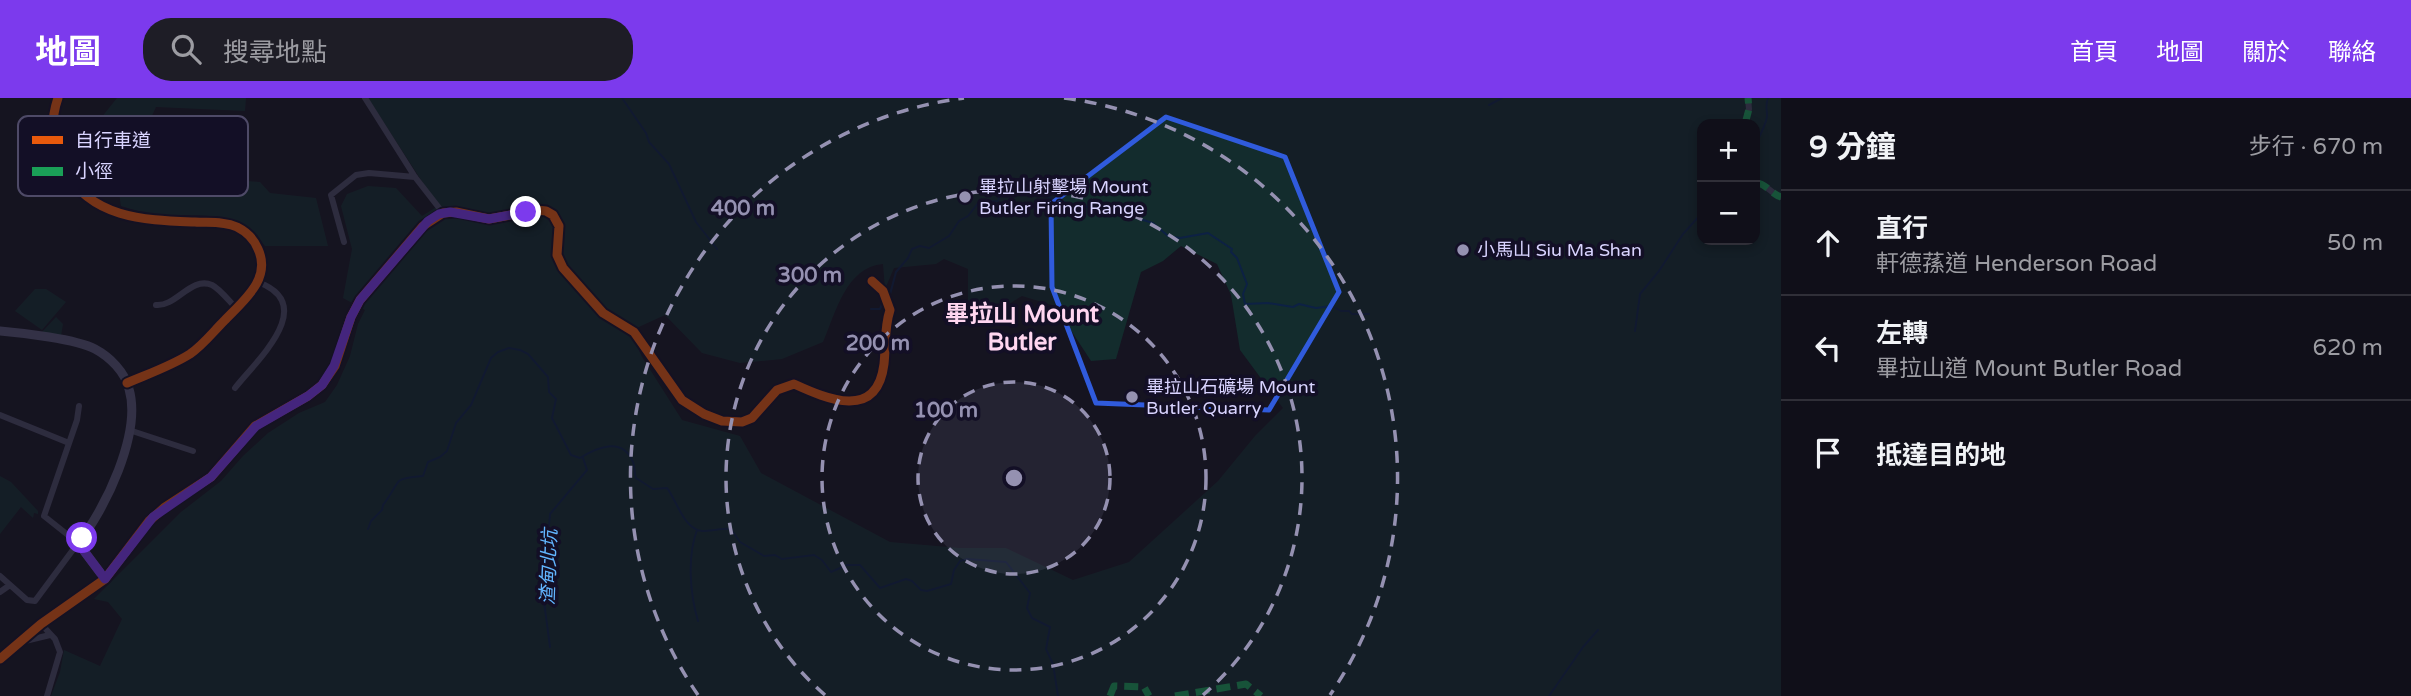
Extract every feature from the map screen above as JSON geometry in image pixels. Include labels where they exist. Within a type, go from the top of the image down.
[{"type":"street","points":[[54,116],[58,98]]},
{"type":"street","points":[[365,98],[415,177],[443,212]]},
{"type":"street","points":[[1746,119],[1748,98]]},
{"type":"street","points":[[344,242],[331,195],[356,175],[369,173],[415,177]]},
{"type":"street","points":[[1760,183],[1781,197]]},
{"type":"street","points":[[87,196],[107,210],[132,218],[235,226],[253,239],[261,255],[262,268],[258,282],[236,309],[189,355],[127,383]]},
{"type":"street","points":[[0,659],[41,624],[105,579],[153,517],[211,477],[256,426],[322,385],[334,366],[351,317],[360,300],[423,226],[443,212],[489,219],[531,211],[550,213],[559,226],[558,255],[563,268],[603,313],[634,332],[682,400],[704,414],[722,421],[742,422],[752,418],[777,390],[794,384],[830,400],[850,401],[866,397],[880,380],[884,364],[885,324],[890,310],[883,291],[872,281]]},
{"type":"street","points":[[235,388],[284,322],[280,297],[271,288],[258,282]]},
{"type":"street","points":[[156,305],[171,303],[186,291],[204,284],[213,285],[236,309]]},
{"type":"street","points":[[0,331],[27,334],[94,349],[111,361],[127,383],[131,400],[124,454],[104,501],[78,543],[35,601],[27,600],[0,576]]},
{"type":"street","points":[[79,407],[44,516],[78,543],[105,579]]},
{"type":"street","points":[[0,415],[69,443]]},
{"type":"street","points":[[129,430],[193,451]]},
{"type":"street","points":[[0,592],[10,585]]},
{"type":"street","points":[[41,624],[57,642],[60,655],[47,696]]},
{"type":"street","points":[[18,644],[50,635]]},
{"type":"highlighted area","points":[[1166,117],[1285,157],[1339,292],[1269,410],[1096,403],[1052,287],[1051,204]]},
{"type":"green space","points":[[117,98],[246,98],[245,111],[156,107],[152,116],[103,116]]},
{"type":"green space","points":[[368,98],[1781,98],[1781,696],[51,696],[60,672],[64,650],[100,666],[122,619],[108,602],[94,599],[181,512],[221,481],[268,433],[299,413],[325,402],[337,385],[365,310],[343,298],[352,249],[341,206],[347,194],[368,186],[396,188],[422,216],[438,206]],"holes":[[[1181,246],[1217,264],[1231,295],[1240,350],[1283,408],[1255,436],[1218,481],[1129,562],[1073,580],[1006,548],[960,548],[890,542],[761,473],[740,436],[682,420],[642,357],[630,331],[665,315],[702,353],[740,363],[782,359],[823,342],[844,293],[860,273],[883,264],[885,289],[894,268],[936,264],[944,259],[968,269],[968,312],[990,315],[1022,296],[1055,306],[1091,361],[1116,359],[1141,272],[1163,261]]]},
{"type":"green space","points":[[248,181],[260,182],[270,193],[316,198],[328,246],[265,246],[241,224],[228,219],[154,214],[121,206],[119,196],[248,196]]},
{"type":"green space","points":[[35,289],[46,289],[66,302],[42,330],[15,311]]},
{"type":"green space","points":[[56,317],[63,324],[61,336],[42,332]]},
{"type":"green space","points":[[0,476],[11,482],[38,514],[34,513],[33,518],[21,507],[0,534]]},
{"type":"waterway","points":[[622,98],[646,133],[649,142],[669,164],[696,222],[717,249]]},
{"type":"waterway","points":[[1489,105],[1502,98]]},
{"type":"waterway","points":[[1760,135],[1767,119],[1768,98]]},
{"type":"waterway","points":[[889,298],[896,272],[912,249],[920,246],[929,248],[949,236],[959,221],[968,216],[979,202],[998,201],[1003,187],[1012,184],[1069,204],[1114,211],[1153,223],[1168,236],[1180,238],[1208,233],[1232,249],[1231,252],[1237,258],[1247,284],[1243,294],[1245,304],[1268,303],[1293,307],[1299,304],[1316,308],[1332,306],[1352,314],[1369,314]]},
{"type":"waterway","points":[[1635,331],[1640,294],[1697,219]]},
{"type":"waterway","points":[[871,309],[880,309],[883,301]]},
{"type":"waterway","points":[[368,529],[399,481],[423,476],[428,462],[447,451],[456,423],[471,405],[491,358],[509,348],[520,350],[528,354],[548,377],[549,392],[556,399],[552,418],[571,455],[580,458],[601,448],[622,449],[633,462],[636,478],[653,489],[667,488],[685,520],[696,529],[731,529],[740,542],[764,556],[775,555],[782,559],[814,555],[822,560],[831,572],[847,565],[860,565],[880,588],[906,579],[921,590],[927,591],[951,584],[954,570],[960,561],[967,559],[1006,562],[1030,593],[1027,608],[1032,618],[1050,627],[1046,649],[1053,664],[1058,696]]},
{"type":"waterway","name":"渣甸北坑","points":[[550,647],[543,594],[550,514],[587,470],[583,458]]},
{"type":"waterway","points":[[697,530],[691,575],[698,621]]},
{"type":"waterway","points":[[1549,696],[1598,630]]},
{"type":"marked path","points":[[1746,119],[1748,98]]},
{"type":"marked path","points":[[1760,184],[1781,197]]},
{"type":"marked path","points":[[1175,696],[1246,684],[1261,696]]},
{"type":"marked path","points":[[1110,696],[1114,686],[1144,687],[1149,696]]},
{"type":"cycle path","points":[[54,116],[58,98]]},
{"type":"cycle path","points":[[87,196],[121,214],[139,218],[232,225],[252,239],[261,260],[261,270],[253,289],[199,347],[175,362],[127,383]]},
{"type":"cycle path","points":[[0,659],[41,624],[105,579],[149,521],[165,507],[211,477],[255,426],[322,385],[335,366],[351,317],[360,300],[423,226],[443,213],[456,212],[489,219],[537,210],[553,215],[559,226],[557,255],[563,268],[603,313],[634,332],[682,400],[704,414],[722,421],[742,422],[752,418],[777,390],[794,384],[821,395],[849,401],[872,393],[879,382],[884,364],[890,310],[883,291],[872,281]]},
{"type":"place","name":"畢拉山射擊場 Mount Butler Firing Range","points":[[965,197]]},
{"type":"place","name":"小馬山 Siu Ma Shan","points":[[1463,250]]},
{"type":"place","name":"畢拉山石礦場 Mount Butler Quarry","points":[[1132,397]]},
{"type":"district","name":"畢拉山 Mount Butler","points":[[1022,328]]},
{"type":"route","points":[[82,538],[78,543],[105,579],[153,517],[207,481],[260,422],[304,399],[326,381],[360,300],[432,218],[443,212],[489,219],[526,212]]}]
